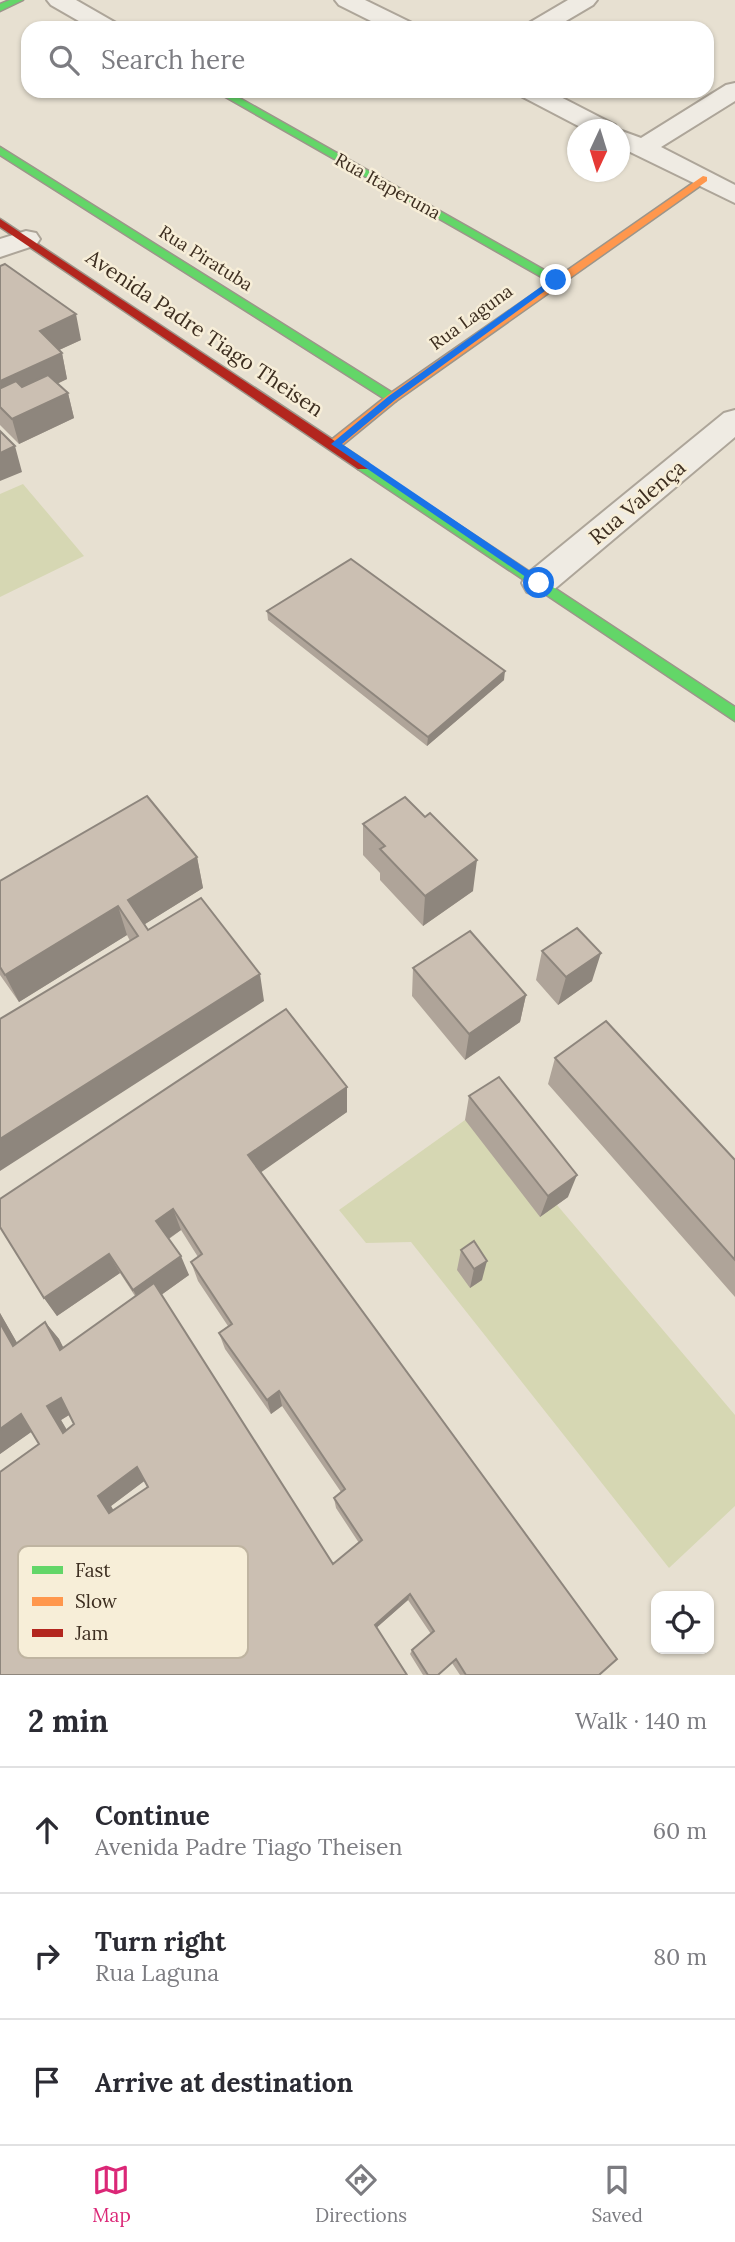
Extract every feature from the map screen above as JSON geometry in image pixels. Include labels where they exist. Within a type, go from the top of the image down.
[{"type":"street","points":[[0,8],[18,0]]},
{"type":"street","points":[[59,0],[96,21]]},
{"type":"street","points":[[347,0],[390,21]]},
{"type":"street","points":[[549,21],[585,0]]},
{"type":"street","points":[[631,142],[735,90]]},
{"type":"street","name":"Rua Itaperuna","points":[[232,98],[556,280]]},
{"type":"street","points":[[544,98],[585,119]]},
{"type":"street","points":[[631,142],[735,195]]},
{"type":"street","name":"Rua Piratuba","points":[[0,150],[392,398]]},
{"type":"street","name":"Rua Laguna","points":[[335,444],[392,398],[702,179]]},
{"type":"street","name":"Avenida Padre Tiago Theisen","points":[[0,222],[335,444],[735,715]]},
{"type":"street","points":[[0,250],[26,239]]},
{"type":"street","name":"Rua Valença","points":[[539,583],[735,420]]},
{"type":"green space","points":[[23,484],[84,556],[0,597],[0,494]]},
{"type":"green space","points":[[465,1120],[557,1205],[735,1415],[735,1506],[669,1568],[411,1242],[366,1243],[339,1210]]},
{"type":"building","points":[[5,264],[76,314],[40,331],[62,353],[0,381],[0,266]]},
{"type":"building","points":[[48,375],[68,393],[12,419],[0,407],[0,387],[16,381],[22,387]]},
{"type":"building","points":[[0,431],[15,446],[0,453]]},
{"type":"building","points":[[351,559],[505,671],[428,737],[267,611]]},
{"type":"building","points":[[147,796],[197,857],[128,900],[148,930],[201,898],[260,974],[0,1139],[0,1019],[138,936],[118,906],[5,975],[0,967],[0,881]]},
{"type":"building","points":[[405,797],[425,817],[430,813],[477,860],[425,896],[380,849],[385,846],[363,824]]},
{"type":"building","points":[[577,928],[601,953],[566,977],[542,951]]},
{"type":"building","points":[[470,931],[526,995],[469,1034],[413,968]]},
{"type":"building","points":[[286,1009],[347,1087],[248,1155],[617,1659],[599,1675],[466,1675],[456,1659],[438,1675],[428,1675],[412,1650],[434,1631],[410,1594],[375,1625],[407,1675],[0,1675],[0,1472],[39,1444],[21,1414],[0,1429],[0,1323],[13,1346],[45,1322],[60,1350],[154,1283],[333,1564],[362,1540],[334,1498],[345,1489],[279,1391],[267,1400],[219,1333],[232,1324],[191,1262],[202,1254],[173,1209],[156,1221],[181,1256],[133,1290],[109,1254],[44,1298],[0,1227],[0,1199]],"holes":[[[61,1398],[74,1424],[63,1433],[47,1406]],[[137,1467],[148,1487],[109,1513],[98,1496]]]},
{"type":"building","points":[[606,1021],[735,1160],[735,1260],[555,1058]]},
{"type":"building","points":[[499,1077],[577,1175],[548,1196],[469,1096]]},
{"type":"building","points":[[474,1241],[487,1261],[474,1269],[461,1250]]},
{"type":"traffic: fast","points":[[0,8],[18,0]]},
{"type":"traffic: fast","points":[[232,98],[556,280]]},
{"type":"traffic: fast","points":[[0,150],[392,398]]},
{"type":"traffic: fast","points":[[363,466],[735,715]]},
{"type":"traffic: slow","points":[[335,444],[392,398],[703,179]]},
{"type":"traffic: jam","points":[[0,222],[363,466]]},
{"type":"route","points":[[539,583],[335,444],[392,398],[556,280]]}]
